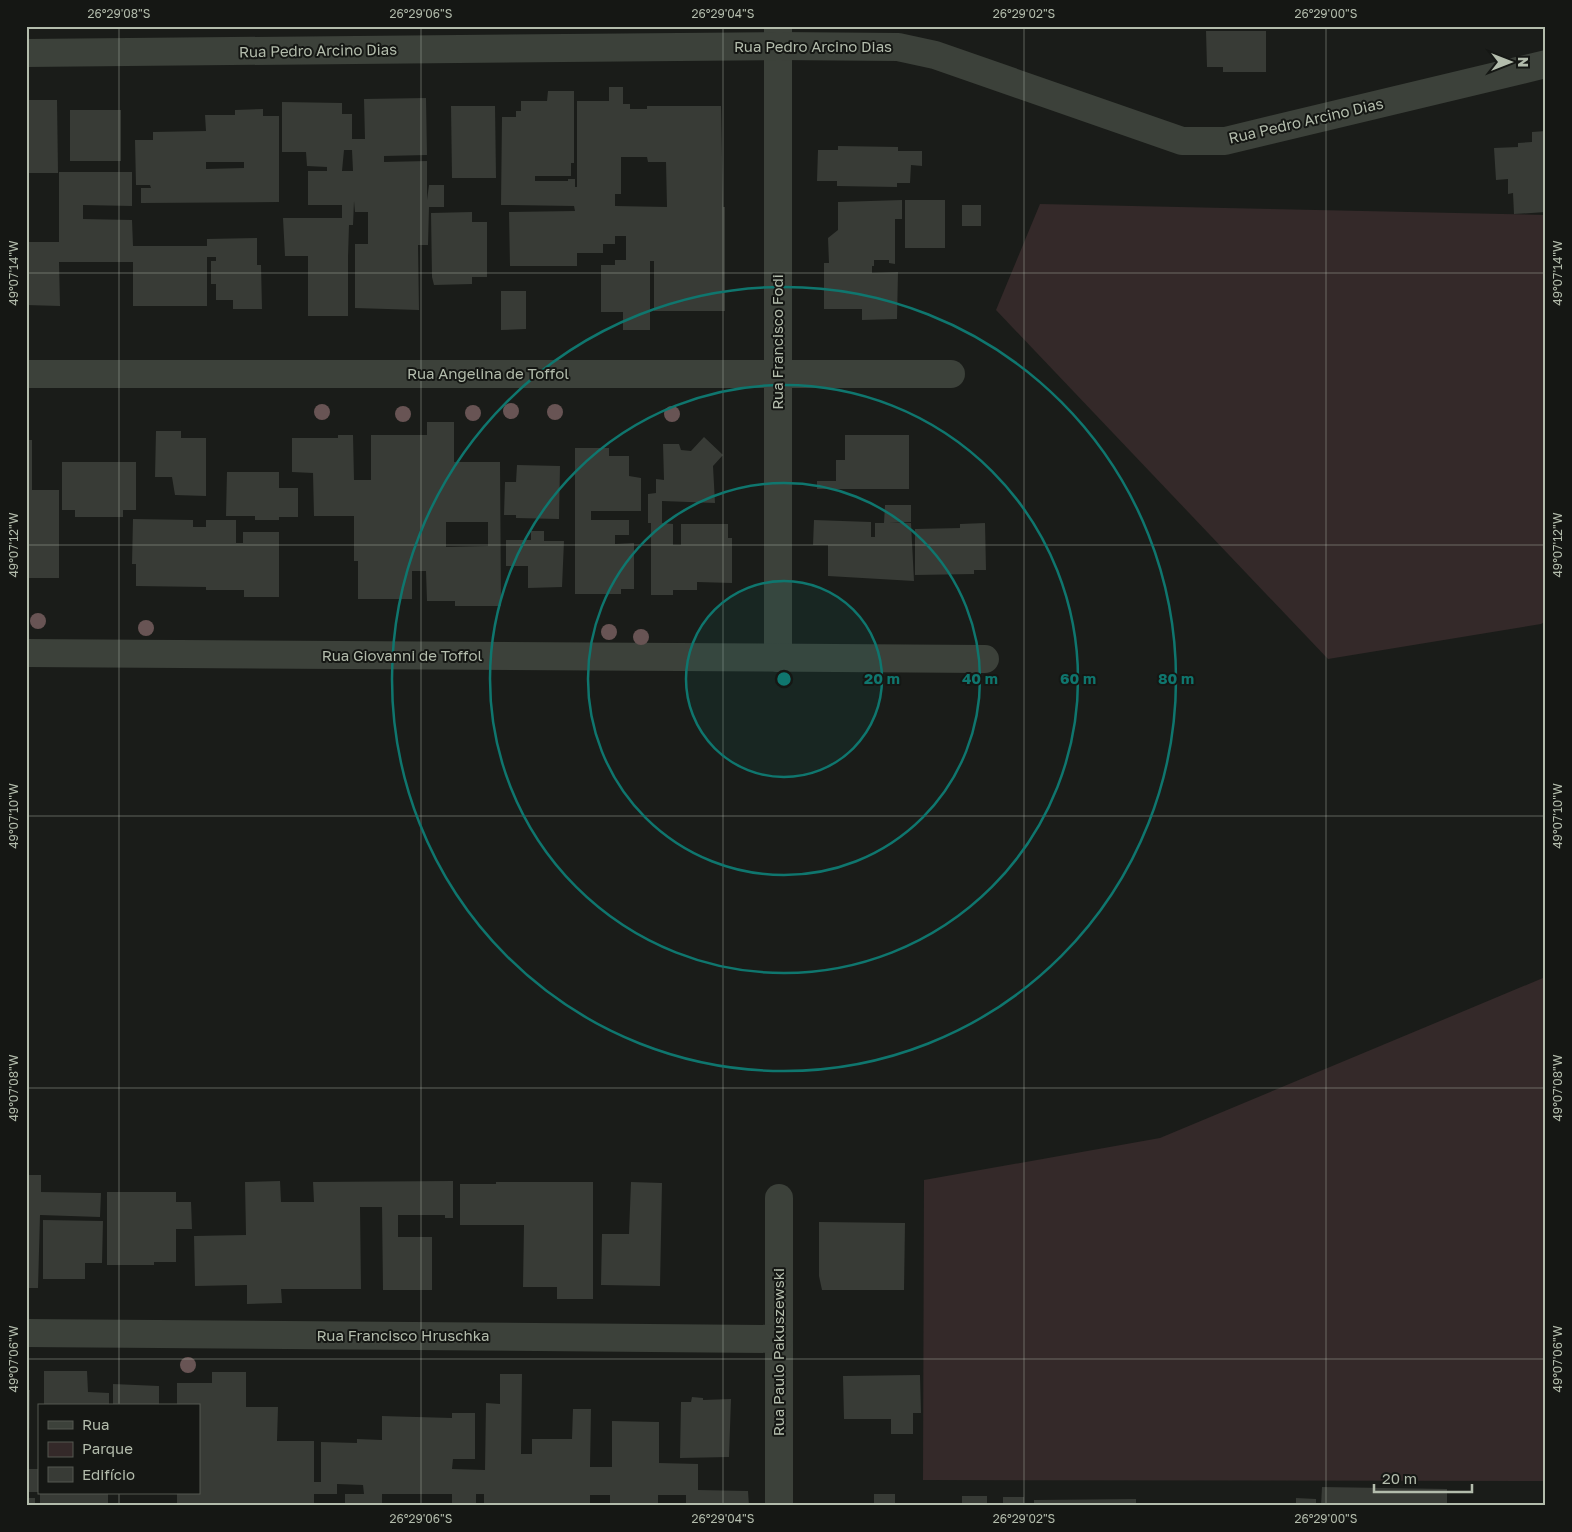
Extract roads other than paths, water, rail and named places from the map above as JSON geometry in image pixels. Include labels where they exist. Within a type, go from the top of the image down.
[{"type":"street","name":"Rua Pedro Arcino Dias","points":[[26,53],[778,36],[898,47],[935,55],[1182,141],[1225,141],[1546,64]]},
{"type":"street","name":"Rua Francisco Fodi","points":[[778,36],[778,658]]},
{"type":"street","name":"Rua Angelina de Toffol","points":[[26,374],[950,374]]},
{"type":"street","name":"Rua Giovanni de Toffol","points":[[26,653],[985,659]]},
{"type":"street","name":"Rua Paulo Pakuszewski","points":[[779,1198],[779,1506]]},
{"type":"street","name":"Rua Francisco Hruschka","points":[[26,1333],[779,1339]]}]
